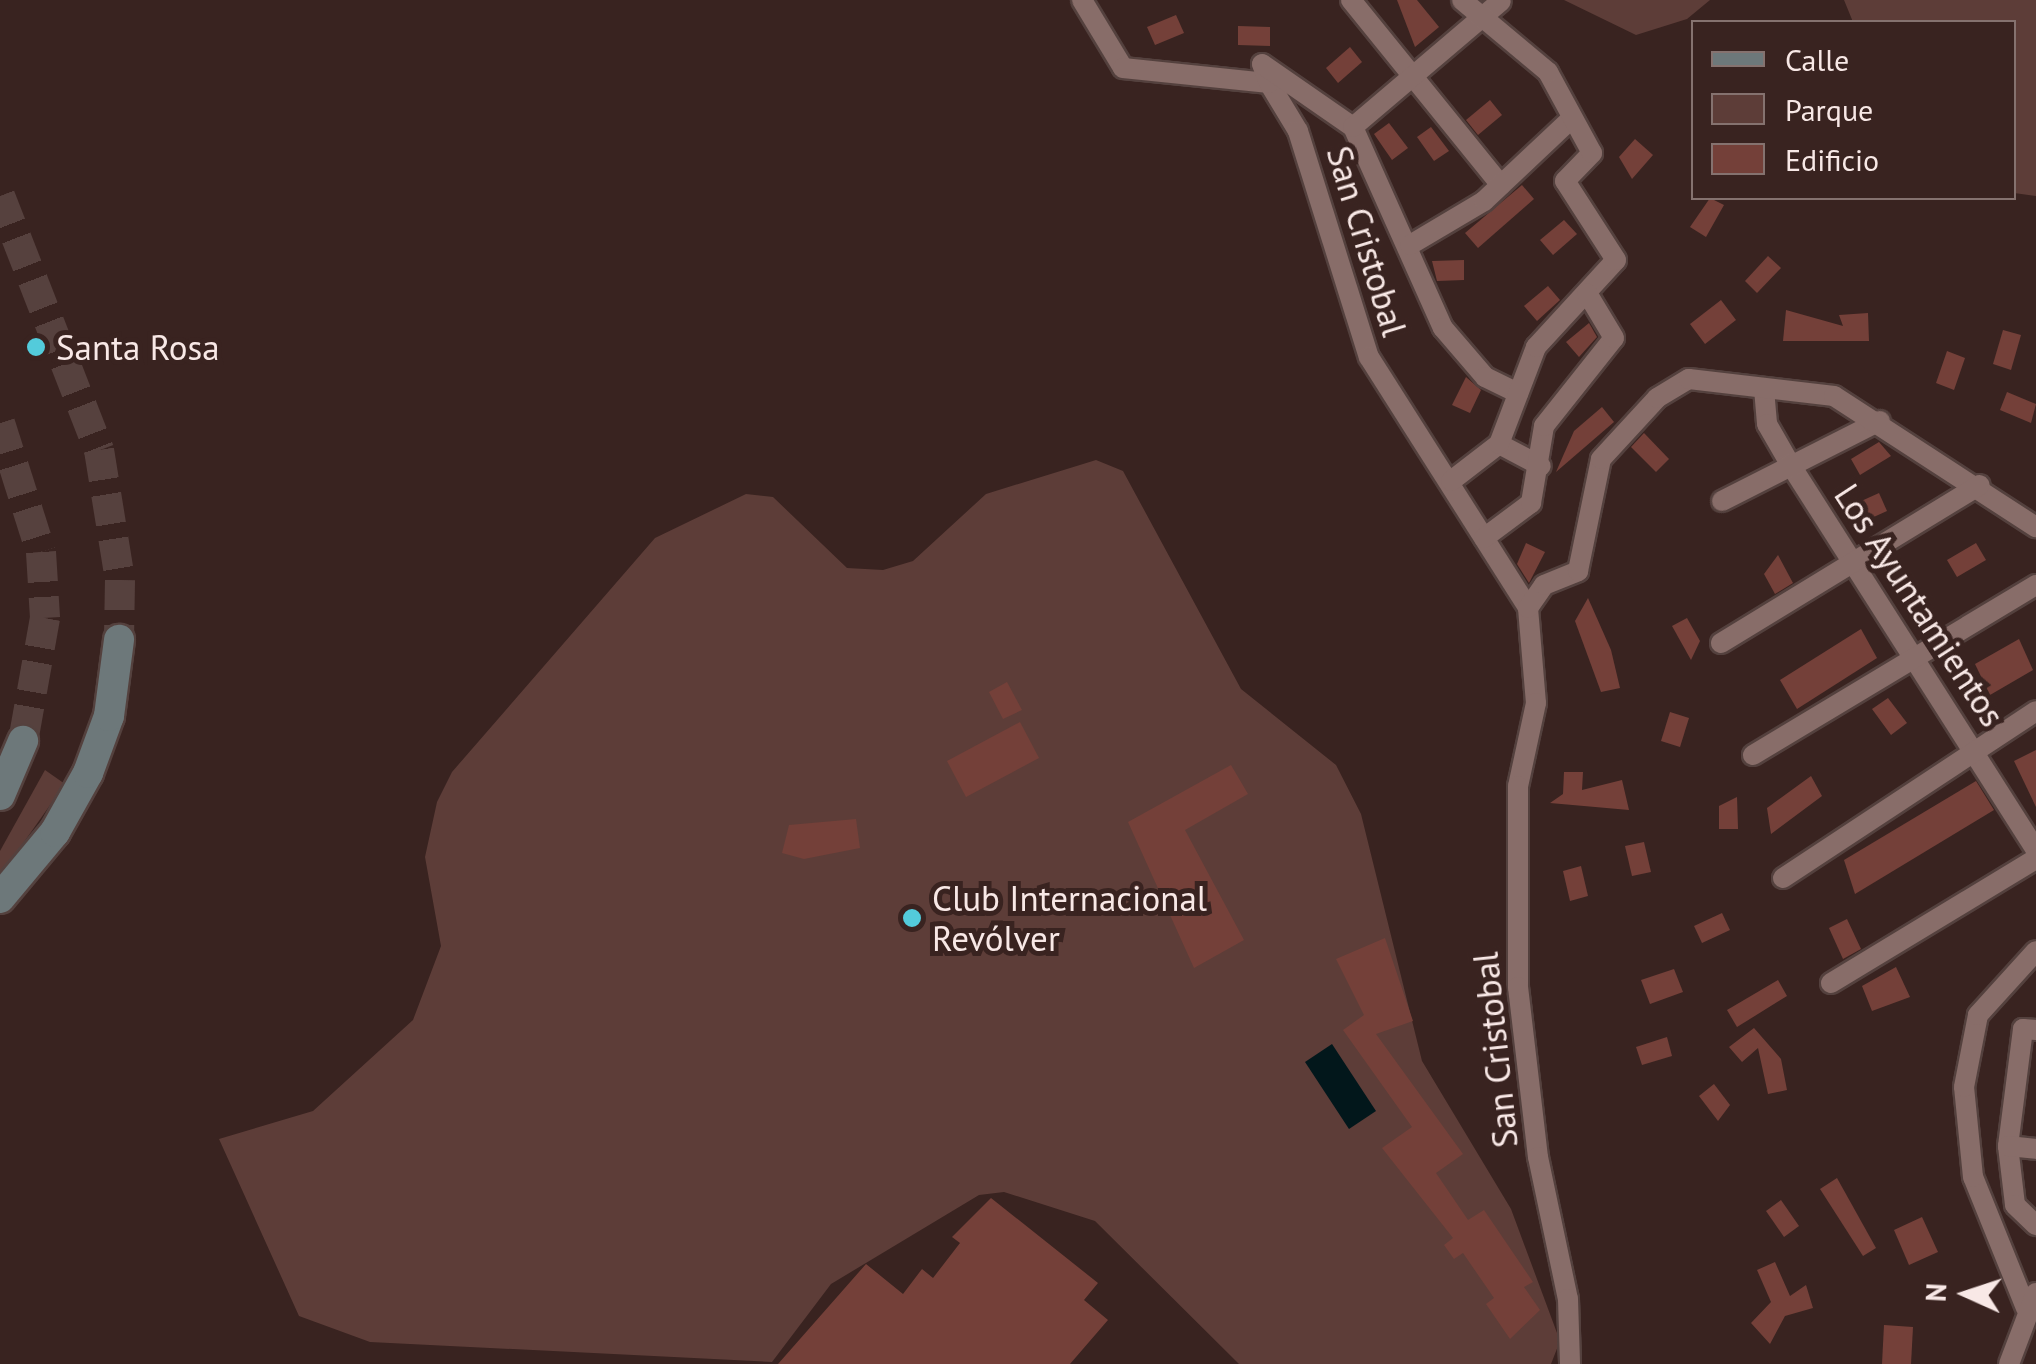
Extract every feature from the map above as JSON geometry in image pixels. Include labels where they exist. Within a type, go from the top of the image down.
[{"type":"main road","points":[[0,898],[55,832],[88,773],[109,716],[119,640]]},
{"type":"main road","points":[[0,796],[23,741]]},
{"type":"street","points":[[1082,0],[1123,68],[1269,83],[1262,64],[1353,127],[1410,245],[1443,328],[1485,376],[1518,393]]},
{"type":"street","points":[[1352,0],[1501,186]]},
{"type":"street","points":[[1451,482],[1499,444],[1536,347],[1616,260],[1565,181],[1592,153],[1570,120],[1548,72],[1480,20],[1462,0]]},
{"type":"street","points":[[1353,127],[1418,78],[1501,0]]},
{"type":"street","name":"San Cristobal","points":[[1269,83],[1298,131],[1369,357],[1528,608],[1536,703],[1518,786],[1517,970],[1538,1157],[1568,1299],[1570,1364]]},
{"type":"street","points":[[1410,245],[1501,186],[1570,120]]},
{"type":"street","points":[[1484,538],[1531,502],[1544,426],[1614,338],[1587,293]]},
{"type":"street","points":[[1528,608],[1544,584],[1578,570],[1601,459],[1657,398],[1689,379],[1764,389],[1814,390],[1880,421],[1980,485],[2036,527]]},
{"type":"street","name":"Los Ayuntamientos","points":[[1764,389],[1767,424],[1790,464],[1859,563],[2036,850]]},
{"type":"street","points":[[1722,501],[1880,421]]},
{"type":"street","points":[[1499,444],[1540,466]]},
{"type":"street","points":[[1721,643],[1859,563],[1980,485]]},
{"type":"street","points":[[1752,755],[2036,585]]},
{"type":"street","points":[[1783,878],[2036,711]]},
{"type":"street","points":[[1831,983],[2036,859]]},
{"type":"street","points":[[2010,1364],[2031,1300],[1973,1177],[1964,1086],[1978,1015],[2036,952]]},
{"type":"street","points":[[2036,1030],[2023,1029],[2008,1146],[2015,1205],[2036,1225]]},
{"type":"street","points":[[2008,1146],[2036,1149]]},
{"type":"green space","points":[[1564,0],[1710,0],[1687,19],[1636,35]]},
{"type":"green space","points":[[1844,0],[2036,0],[2036,196],[2016,193],[2016,20],[1852,20]]},
{"type":"green space","name":"Club Internacional Revólver","points":[[1096,460],[1123,471],[1241,689],[1336,765],[1361,814],[1422,1061],[1511,1209],[1560,1341],[1551,1364],[1239,1364],[1095,1221],[1004,1192],[979,1195],[831,1284],[772,1362],[370,1342],[299,1316],[219,1139],[313,1111],[413,1020],[441,946],[425,857],[437,802],[452,772],[655,538],[746,494],[773,497],[847,568],[883,570],[913,561],[986,494]]},
{"type":"green space","points":[[45,770],[65,784],[0,876],[0,851]]},
{"type":"shaded area","points":[[1332,1044],[1376,1111],[1349,1129],[1305,1062]]},
{"type":"building","points":[[1397,0],[1417,0],[1439,27],[1415,47]]},
{"type":"building","points":[[1176,15],[1184,33],[1155,45],[1147,27]]},
{"type":"building","points":[[1238,26],[1270,27],[1270,46],[1238,45]]},
{"type":"building","points":[[1350,47],[1362,62],[1338,83],[1326,68]]},
{"type":"building","points":[[1490,100],[1502,115],[1478,135],[1466,120]]},
{"type":"building","points":[[1389,123],[1408,148],[1392,160],[1374,134]]},
{"type":"building","points":[[1431,127],[1449,151],[1434,161],[1417,137]]},
{"type":"building","points":[[1635,139],[1653,155],[1632,179],[1619,157]]},
{"type":"building","points":[[1522,185],[1534,199],[1478,248],[1465,233]]},
{"type":"building","points":[[1709,200],[1724,205],[1706,237],[1690,227]]},
{"type":"building","points":[[1564,220],[1577,234],[1553,255],[1540,240]]},
{"type":"building","points":[[1768,256],[1781,268],[1757,293],[1745,281]]},
{"type":"building","points":[[1464,260],[1464,280],[1437,281],[1432,261]]},
{"type":"building","points":[[1548,286],[1560,300],[1537,321],[1524,306]]},
{"type":"building","points":[[1721,300],[1736,320],[1705,344],[1690,324]]},
{"type":"building","points":[[1786,310],[1843,326],[1839,315],[1868,313],[1869,341],[1783,341]]},
{"type":"building","points":[[1589,323],[1597,337],[1579,357],[1566,342]]},
{"type":"building","points":[[2003,330],[2021,335],[2011,370],[1993,364]]},
{"type":"building","points":[[1947,351],[1965,358],[1954,390],[1936,383]]},
{"type":"building","points":[[1466,377],[1481,390],[1470,413],[1452,405]]},
{"type":"building","points":[[2007,392],[2036,404],[2031,423],[2000,410]]},
{"type":"building","points":[[1602,407],[1614,422],[1556,472],[1574,431]]},
{"type":"building","points":[[1644,433],[1669,459],[1656,472],[1631,447]]},
{"type":"building","points":[[1879,442],[1891,456],[1860,475],[1851,459]]},
{"type":"building","points":[[1879,493],[1887,511],[1856,525],[1848,507]]},
{"type":"building","points":[[1526,543],[1545,552],[1529,583],[1517,564]]},
{"type":"building","points":[[1976,543],[1986,560],[1957,577],[1947,560]]},
{"type":"building","points":[[1778,555],[1793,583],[1775,594],[1764,574]]},
{"type":"building","points":[[1588,598],[1611,650],[1620,688],[1601,692],[1575,621]]},
{"type":"building","points":[[1687,618],[1700,641],[1691,660],[1672,626]]},
{"type":"building","points":[[1861,629],[1877,658],[1797,709],[1780,680]]},
{"type":"building","points":[[2019,639],[2033,670],[1990,695],[1975,664]]},
{"type":"building","points":[[1007,682],[1022,710],[1003,719],[989,692]]},
{"type":"building","points":[[1888,698],[1907,723],[1891,735],[1872,709]]},
{"type":"building","points":[[1670,712],[1689,718],[1680,747],[1661,741]]},
{"type":"building","points":[[1020,722],[1039,758],[966,797],[947,761]]},
{"type":"building","points":[[2036,750],[2036,807],[2014,761]]},
{"type":"building","points":[[1231,765],[1248,794],[1185,830],[1244,940],[1194,968],[1128,822]]},
{"type":"building","points":[[1564,772],[1583,772],[1582,790],[1622,780],[1629,810],[1550,803],[1563,794]]},
{"type":"building","points":[[1811,776],[1822,796],[1771,834],[1767,808]]},
{"type":"building","points":[[1976,781],[1994,810],[1855,894],[1844,860]]},
{"type":"building","points":[[1737,797],[1738,829],[1719,829],[1719,806]]},
{"type":"building","points":[[856,819],[860,848],[804,859],[782,853],[789,825]]},
{"type":"building","points":[[1644,842],[1651,872],[1632,876],[1625,846]]},
{"type":"building","points":[[1581,866],[1588,896],[1570,901],[1563,871]]},
{"type":"building","points":[[1722,913],[1730,930],[1702,943],[1694,926]]},
{"type":"building","points":[[1847,919],[1861,949],[1843,959],[1829,928]]},
{"type":"building","points":[[1385,938],[1413,1021],[1376,1034],[1463,1154],[1436,1173],[1468,1220],[1484,1210],[1533,1282],[1524,1287],[1540,1310],[1510,1339],[1486,1304],[1494,1298],[1463,1253],[1454,1259],[1444,1245],[1453,1238],[1382,1148],[1412,1127],[1343,1030],[1364,1015],[1336,959]]},
{"type":"building","points":[[1896,967],[1910,997],[1872,1011],[1862,986]]},
{"type":"building","points":[[1674,969],[1683,992],[1650,1004],[1641,980]]},
{"type":"building","points":[[1778,980],[1787,996],[1737,1027],[1727,1010]]},
{"type":"building","points":[[1754,1028],[1781,1059],[1787,1090],[1768,1094],[1758,1048],[1742,1062],[1729,1047]]},
{"type":"building","points":[[1667,1037],[1672,1056],[1642,1065],[1636,1047]]},
{"type":"building","points":[[1714,1084],[1730,1105],[1718,1121],[1699,1096]]},
{"type":"building","points":[[1837,1178],[1876,1248],[1863,1256],[1820,1189]]},
{"type":"building","points":[[991,1198],[1098,1283],[1084,1300],[1108,1320],[1070,1364],[778,1364],[866,1264],[903,1294],[922,1269],[933,1278],[960,1243],[952,1237]]},
{"type":"building","points":[[1781,1200],[1799,1226],[1784,1237],[1766,1211]]},
{"type":"building","points":[[1922,1217],[1938,1252],[1909,1265],[1894,1230]]},
{"type":"building","points":[[1775,1262],[1790,1296],[1806,1285],[1813,1308],[1785,1316],[1770,1344],[1751,1323],[1771,1302],[1757,1270]]},
{"type":"building","points":[[1884,1325],[1913,1327],[1911,1364],[1882,1364]]},
{"type":"tunnel","points":[[0,196],[99,450],[120,580],[119,640]]},
{"type":"tunnel","points":[[0,423],[41,552],[45,618],[23,741]]},
{"type":"place","name":"Santa Rosa","points":[[36,347]]},
{"type":"place","name":"Club Internacional Revólver","points":[[912,918]]}]
